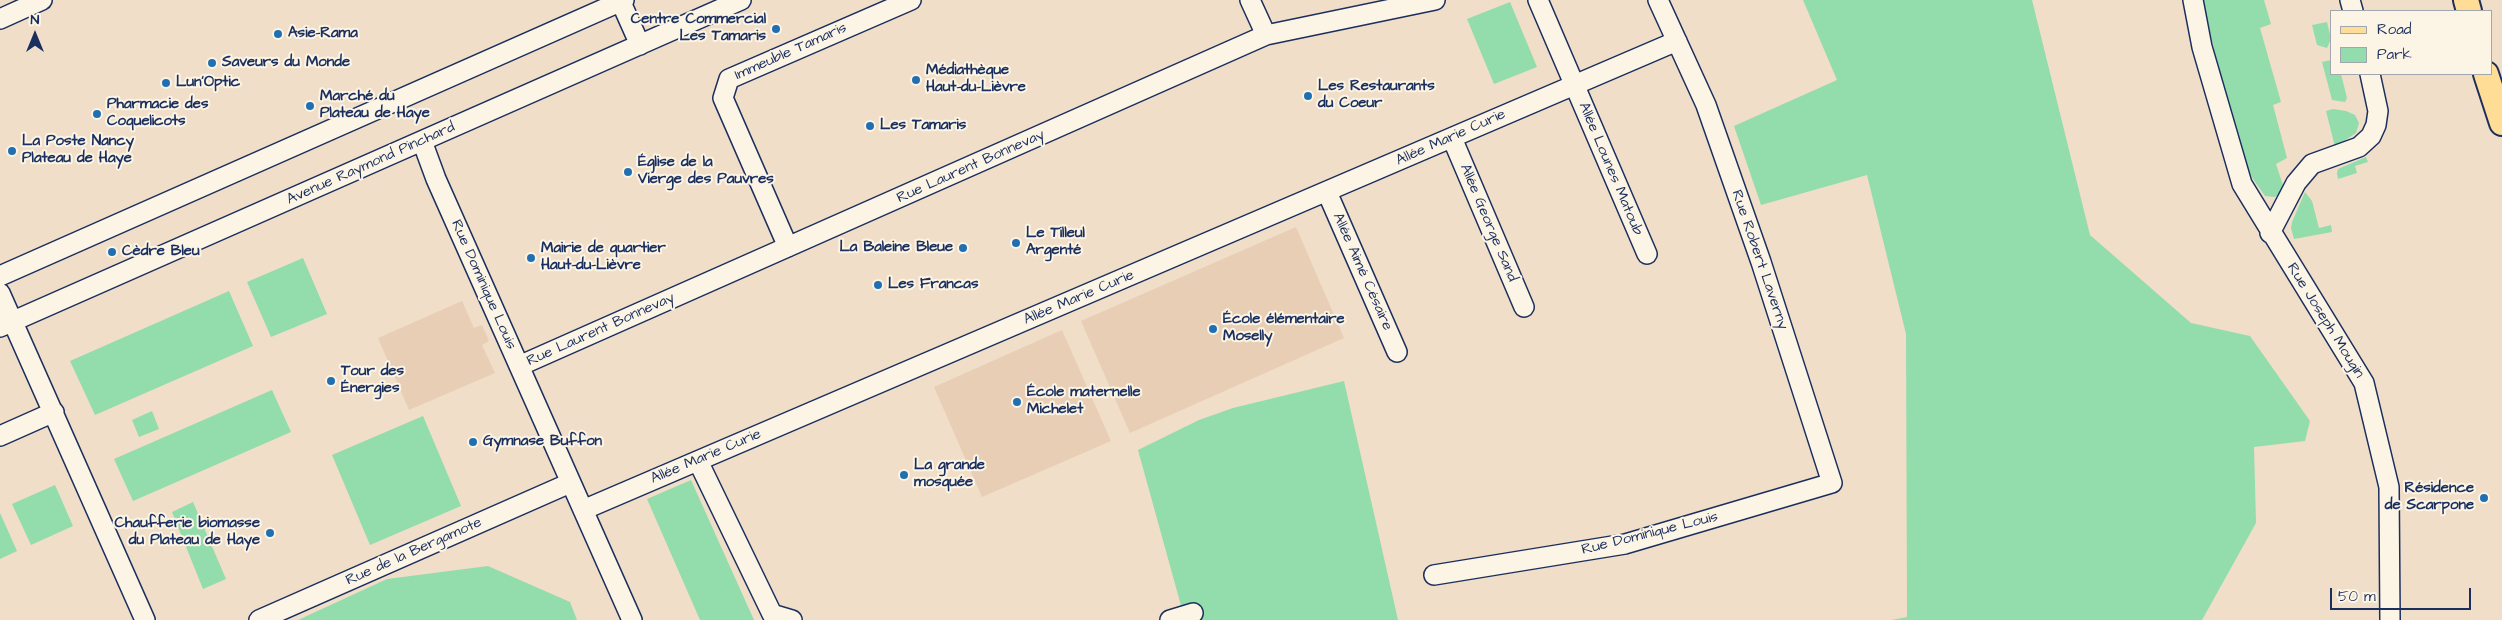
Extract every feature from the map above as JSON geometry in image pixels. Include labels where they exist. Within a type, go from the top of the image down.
[{"type":"main road","points":[[2486,75],[2502,123]]},
{"type":"street","points":[[0,19],[42,0]]},
{"type":"street","points":[[0,276],[622,0],[640,45]]},
{"type":"street","name":"Avenue Raymond Pinchard","points":[[6,324],[741,0]]},
{"type":"street","name":"Immeuble Tamaris","points":[[788,247],[723,98],[729,79],[911,0]]},
{"type":"street","points":[[1250,0],[1266,35]]},
{"type":"street","name":"Rue Laurent Bonnevay","points":[[518,366],[1266,35],[1435,0]]},
{"type":"street","name":"Allée Lounes Matoub","points":[[1538,0],[1647,254]]},
{"type":"street","name":"Rue Robert Laverny","points":[[1658,0],[1706,105],[1761,262],[1832,483]]},
{"type":"street","name":"Rue Joseph Mougin","points":[[2193,0],[2202,47],[2242,184],[2270,233],[2364,383],[2389,487],[2390,620]]},
{"type":"street","name":"Allée Marie Curie","points":[[584,510],[1677,41]]},
{"type":"street","points":[[2270,233],[2296,182],[2312,164],[2359,147],[2371,136],[2376,125],[2378,111],[2370,75]]},
{"type":"street","name":"Allée George Sand","points":[[1452,138],[1524,307]]},
{"type":"street","name":"Rue Dominique Louis","points":[[422,141],[436,179],[632,620]]},
{"type":"street","name":"Allée Aimé Césaire","points":[[1327,192],[1397,352]]},
{"type":"street","points":[[0,293],[6,324],[54,412],[145,620]]},
{"type":"street","points":[[0,436],[54,412]]},
{"type":"street","points":[[698,461],[772,614],[792,620]]},
{"type":"street","name":"Rue de la Bergamote","points":[[259,620],[570,483]]},
{"type":"street","name":"Rue Dominique Louis","points":[[1434,575],[1625,544],[1832,483]]},
{"type":"street","points":[[1170,620],[1193,613]]},
{"type":"shaded area","name":"École élémentaire Moselly","points":[[1296,227],[1344,338],[1130,433],[1081,321]]},
{"type":"shaded area","points":[[462,301],[474,328],[482,325],[489,341],[482,345],[495,373],[409,410],[378,338]]},
{"type":"shaded area","name":"École maternelle Michelet","points":[[1062,330],[1111,441],[982,497],[934,387]]},
{"type":"green space","points":[[1803,0],[2032,0],[2090,235],[2191,323],[2250,336],[2310,421],[2305,441],[2254,447],[2256,523],[2202,620],[1891,620],[1907,617],[1906,334],[1867,175],[1761,205],[1734,126],[1837,80]]},
{"type":"green space","points":[[2203,0],[2264,0],[2271,24],[2260,28],[2281,102],[2273,105],[2287,158],[2276,164],[2284,188],[2280,195],[2274,197],[2265,196],[2251,176],[2241,150],[2222,86]]},
{"type":"green space","points":[[1510,2],[1537,67],[1494,84],[1467,19]]},
{"type":"green space","points":[[2327,22],[2330,41],[2327,48],[2317,45],[2312,25]]},
{"type":"green space","points":[[2330,60],[2330,75],[2341,75],[2347,98],[2345,102],[2332,100],[2322,62]]},
{"type":"green space","points":[[2333,109],[2355,115],[2359,123],[2356,133],[2335,147],[2326,111]]},
{"type":"green space","points":[[2366,157],[2368,162],[2355,166],[2357,173],[2338,179],[2338,169]]},
{"type":"green space","points":[[2305,192],[2312,201],[2319,228],[2331,225],[2332,232],[2294,239],[2291,228],[2292,222]]},
{"type":"green space","points":[[303,258],[327,314],[271,337],[247,282]]},
{"type":"green space","points":[[229,291],[253,346],[95,415],[70,361]]},
{"type":"green space","points":[[1344,381],[1398,620],[1185,620],[1138,450],[1199,420],[1233,408]]},
{"type":"green space","points":[[272,390],[291,432],[133,501],[114,459]]},
{"type":"green space","points":[[152,411],[159,429],[139,437],[132,420]]},
{"type":"green space","points":[[423,416],[461,506],[370,545],[332,455]]},
{"type":"green space","points":[[691,480],[754,620],[700,620],[647,499]]},
{"type":"green space","points":[[55,485],[73,526],[31,545],[12,504]]},
{"type":"green space","points":[[193,502],[226,579],[203,589],[172,512]]},
{"type":"green space","points":[[0,513],[17,551],[0,559]]},
{"type":"green space","points":[[488,566],[570,602],[577,620],[298,620],[387,579]]},
{"type":"place","name":"Centre Commercial Les Tamaris","points":[[776,29]]},
{"type":"place","name":"Asie-Rama","points":[[278,34]]},
{"type":"place","name":"Saveurs du Monde","points":[[212,63]]},
{"type":"place","name":"Médiathèque Haut-du-Lièvre","points":[[916,80]]},
{"type":"place","name":"Lun'Optic","points":[[166,83]]},
{"type":"place","name":"Les Restaurants du Coeur","points":[[1308,96]]},
{"type":"place","name":"Marché du Plateau de Haye","points":[[310,106]]},
{"type":"place","name":"Pharmacie des Coquelicots","points":[[97,114]]},
{"type":"place","name":"Les Tamaris","points":[[870,126]]},
{"type":"place","name":"La Poste Nancy Plateau de Haye","points":[[12,151]]},
{"type":"place","name":"Église de la Vierge des Pauvres","points":[[628,172]]},
{"type":"place","name":"Le Tilleul Argenté","points":[[1016,243]]},
{"type":"place","name":"La Baleine Bleue","points":[[963,248]]},
{"type":"place","name":"Cèdre Bleu","points":[[112,252]]},
{"type":"place","name":"Mairie de quartier Haut-du-Lièvre","points":[[531,258]]},
{"type":"place","name":"Les Francas","points":[[878,285]]},
{"type":"place","name":"École élémentaire Moselly","points":[[1213,329]]},
{"type":"place","name":"Tour des Énergies","points":[[331,381]]},
{"type":"place","name":"École maternelle Michelet","points":[[1017,402]]},
{"type":"place","name":"Gymnase Buffon","points":[[473,442]]},
{"type":"place","name":"La grande mosquée","points":[[904,475]]},
{"type":"place","name":"Résidence de Scarpone","points":[[2484,498]]},
{"type":"place","name":"Chaufferie biomasse du Plateau de Haye","points":[[270,533]]}]
